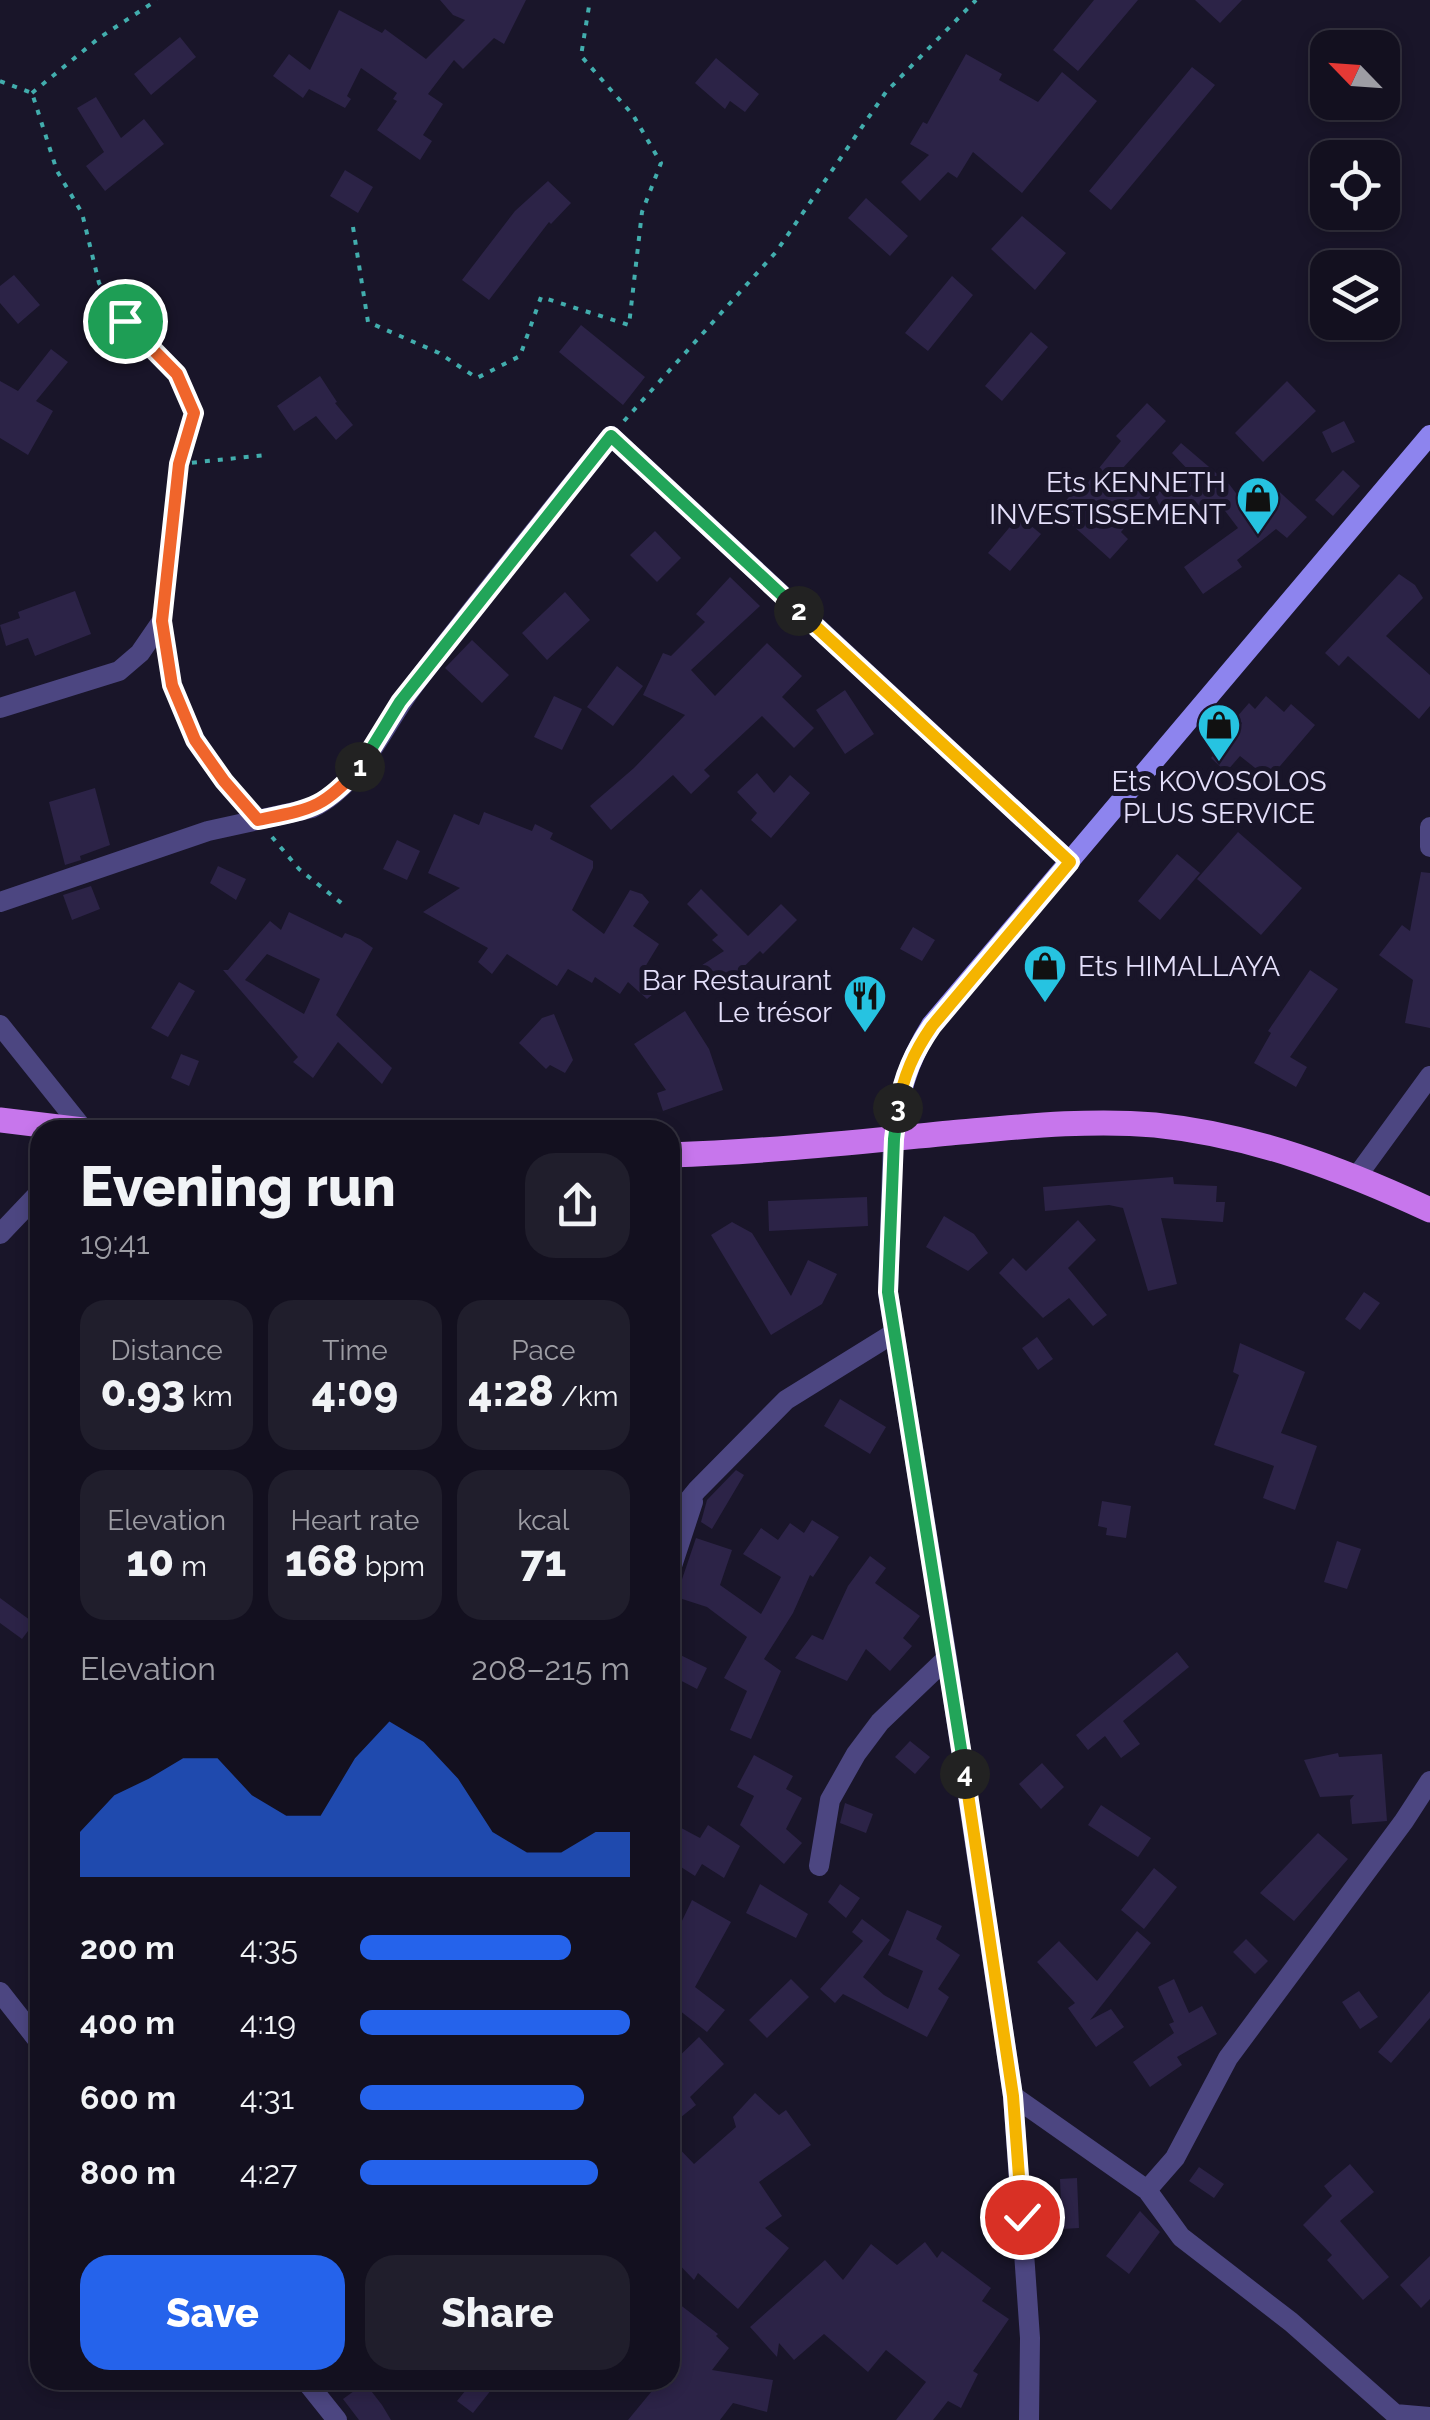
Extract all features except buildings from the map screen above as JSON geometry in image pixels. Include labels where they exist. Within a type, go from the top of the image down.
[{"type":"main road","points":[[894,1139],[902,1084],[913,1054],[932,1026],[1430,435]]},
{"type":"main road","points":[[0,1120],[30,1124]]},
{"type":"main road","points":[[680,1155],[1048,1124],[1154,1125],[1236,1138],[1357,1176],[1430,1210]]},
{"type":"street","points":[[0,902],[208,830],[312,808],[337,792],[360,767],[410,689],[611,436],[1070,862]]},
{"type":"street","points":[[0,708],[119,671],[140,654],[162,621]]},
{"type":"street","points":[[1430,827],[1430,846]]},
{"type":"street","points":[[0,1025],[76,1120]]},
{"type":"street","points":[[1357,1176],[1430,1076]]},
{"type":"street","points":[[894,1139],[888,1292],[1013,2096],[1030,2338],[1030,2420]]},
{"type":"street","points":[[0,1234],[30,1202]]},
{"type":"street","points":[[680,1511],[786,1400],[894,1333]]},
{"type":"street","points":[[680,1543],[698,1490]]},
{"type":"street","points":[[819,1866],[830,1800],[856,1754],[880,1722],[947,1658]]},
{"type":"street","points":[[1146,2190],[1174,2158],[1228,2058],[1404,1822],[1430,1781]]},
{"type":"street","points":[[0,1992],[30,2030]]},
{"type":"street","points":[[1013,2096],[1146,2190],[1181,2237],[1292,2322],[1395,2414],[1430,2417]]},
{"type":"street","points":[[314,2390],[337,2420]]},
{"type":"path","points":[[32,93],[99,38],[157,0]]},
{"type":"path","points":[[353,227],[368,322],[439,353],[478,378],[520,356],[541,297],[629,324],[642,212],[661,163],[633,115],[582,56],[590,0]]},
{"type":"path","points":[[611,436],[776,252],[886,92],[976,0]]},
{"type":"path","points":[[0,81],[32,93]]},
{"type":"path","points":[[32,93],[57,170],[82,213],[100,282],[125,321],[177,374],[194,413],[179,464],[162,621],[172,685],[195,740],[224,781],[299,869],[345,906]]},
{"type":"path","points":[[179,464],[266,455]]},
{"type":"place","name":"Ets KENNETH INVESTISSEMENT","points":[[1258,536]]},
{"type":"place","name":"Ets KOVOSOLOS PLUS SERVICE","points":[[1219,763]]},
{"type":"place","name":"Ets HIMALLAYA","points":[[1045,1004]]},
{"type":"place","name":"Bar Restaurant Le trésor","points":[[865,1034]]},
{"type":"route","points":[[125,321],[177,374],[194,413],[179,464],[162,621],[172,685],[195,740],[258,820],[326,802],[360,767],[400,702],[611,436],[1070,862],[932,1026],[913,1054],[902,1084],[894,1139],[888,1292],[1013,2096],[1022,2217]]}]
